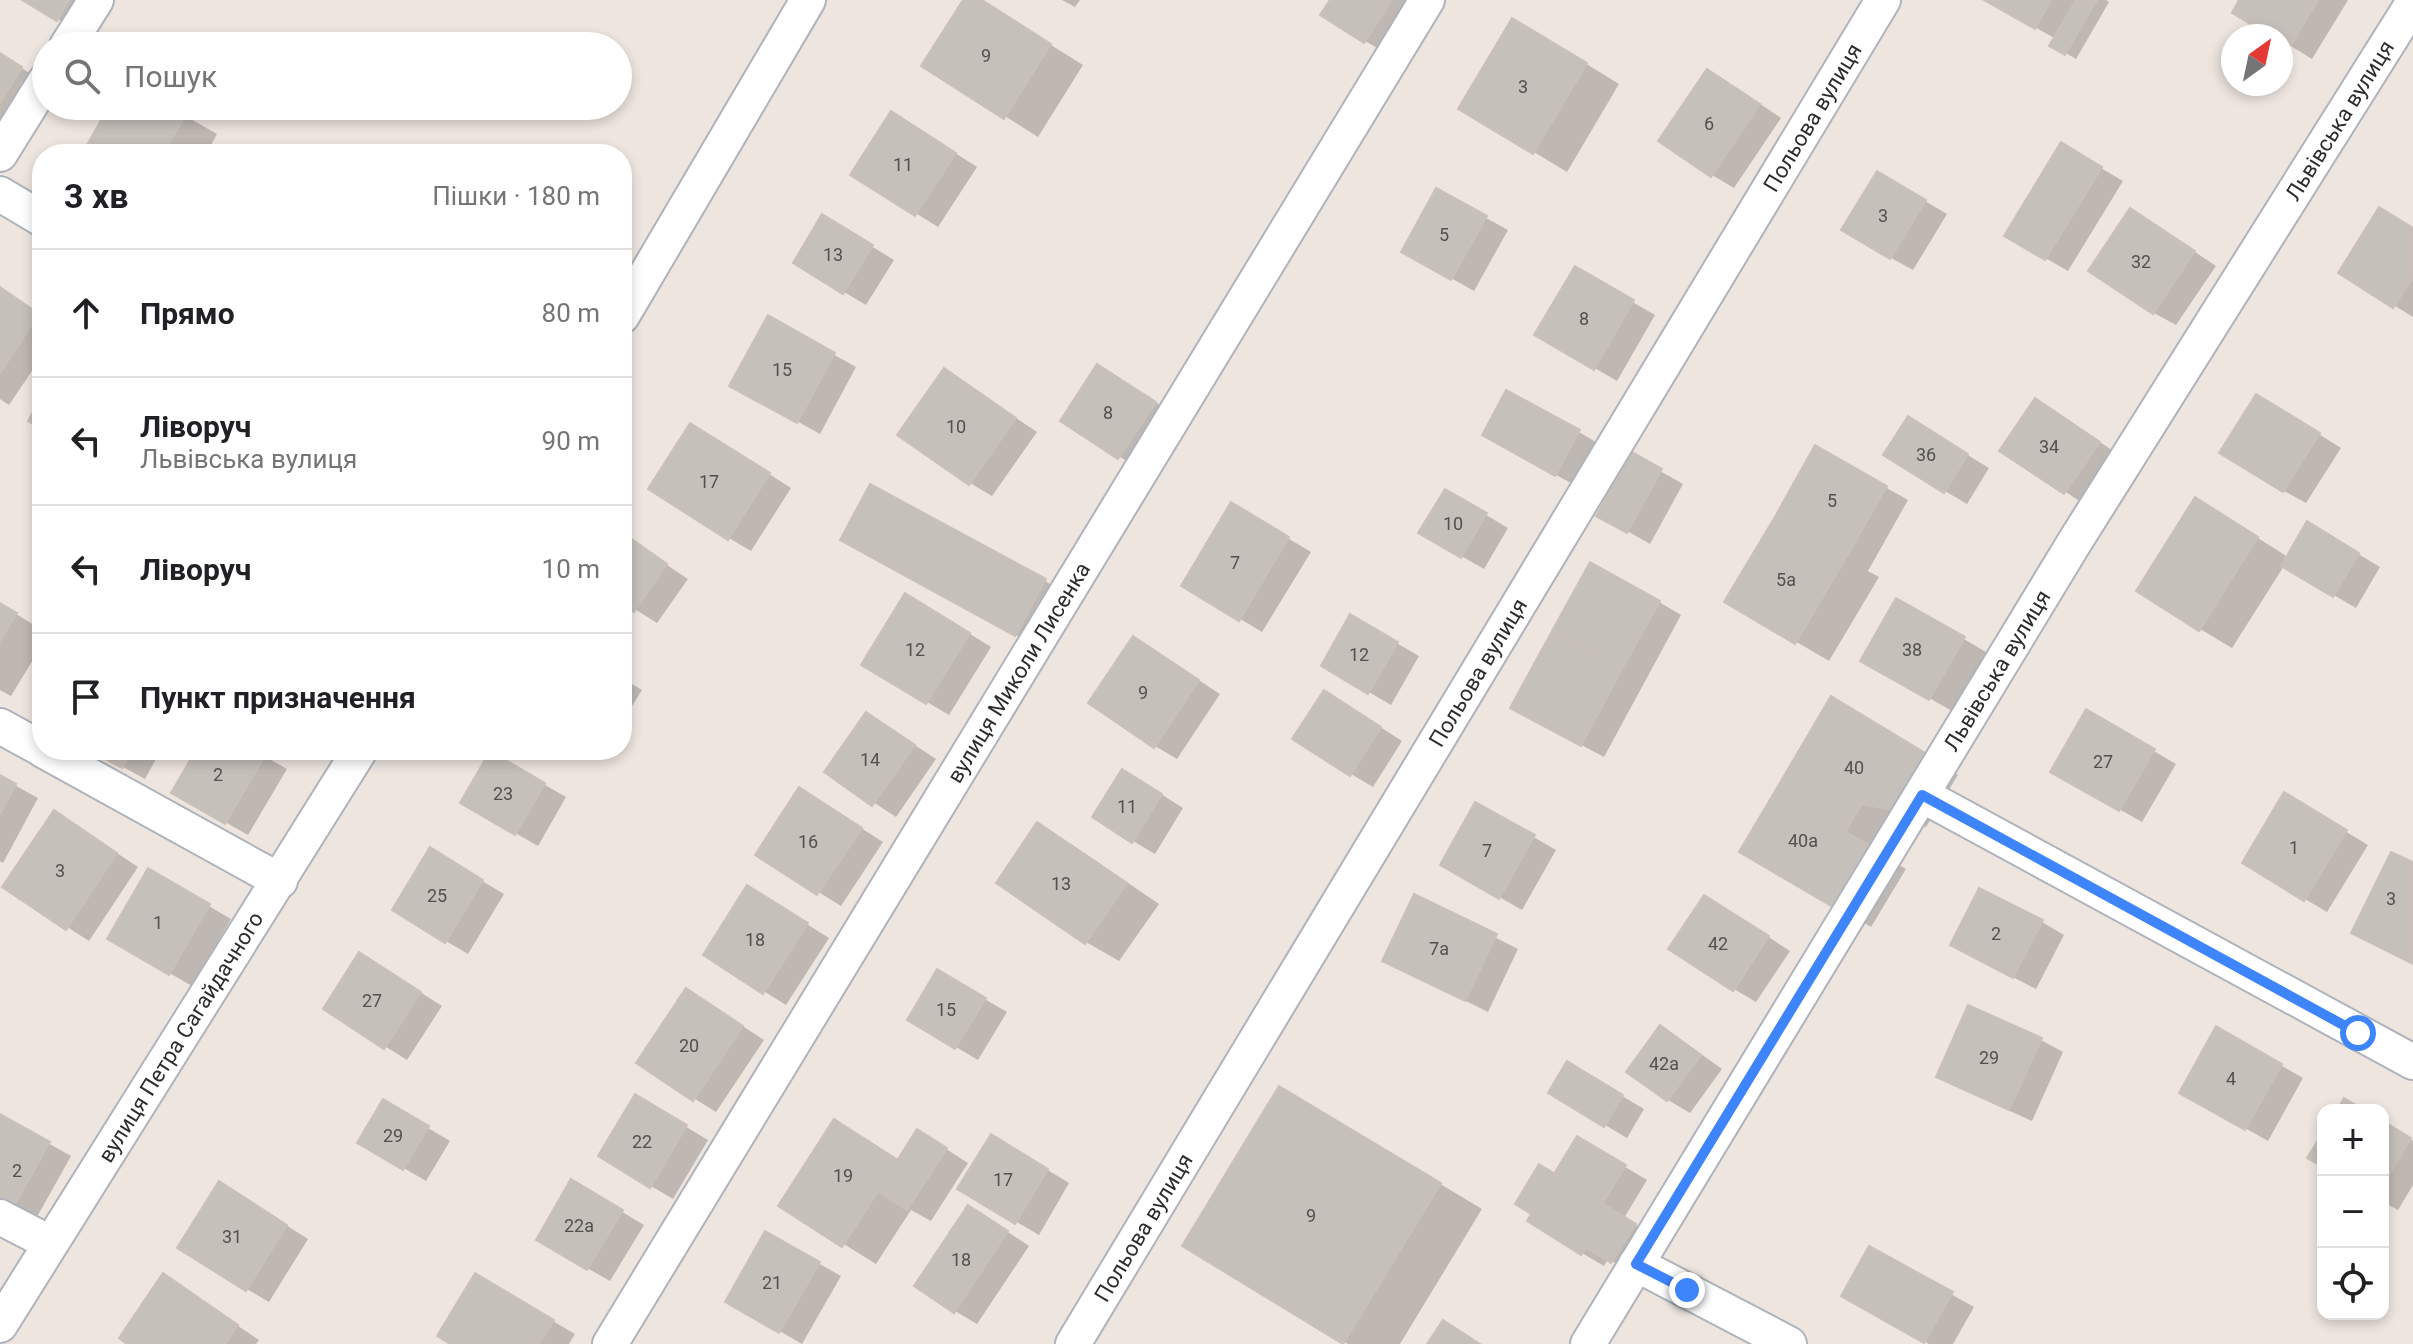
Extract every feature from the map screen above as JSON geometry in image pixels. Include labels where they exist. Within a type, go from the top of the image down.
[{"type":"street","points":[[76,32],[96,0]]},
{"type":"street","points":[[632,299],[808,0]]},
{"type":"street","name":"вулиця Миколи Лисенка","points":[[610,1344],[1427,0]]},
{"type":"street","name":"Польова вулиця","points":[[1073,1344],[1883,0]]},
{"type":"street","name":"Львівська вулиця","points":[[1588,1344],[2074,543],[2413,3]]},
{"type":"street","points":[[0,154],[32,103]]},
{"type":"street","points":[[0,194],[32,213]]},
{"type":"street","points":[[0,726],[32,744]]},
{"type":"street","points":[[61,760],[280,881]]},
{"type":"street","name":"вулиця Петра Сагайдачного","points":[[0,1325],[354,760]]},
{"type":"street","points":[[1922,795],[2413,1062]]},
{"type":"street","points":[[0,1217],[50,1243]]},
{"type":"street","points":[[1636,1264],[1789,1344]]},
{"type":"building","points":[[22,0],[69,0],[57,21]]},
{"type":"building","points":[[963,0],[982,0],[1051,44],[1004,119],[921,66]]},
{"type":"building","points":[[1330,0],[1392,0],[1364,43],[1320,15]]},
{"type":"building","points":[[1984,0],[2051,0],[2035,29]]},
{"type":"building","points":[[2076,0],[2097,0],[2065,55],[2049,46]]},
{"type":"building","points":[[2239,0],[2318,0],[2293,41],[2293,24],[2250,24],[2232,13]]},
{"type":"building","points":[[1512,18],[1587,63],[1533,154],[1458,109]]},
{"type":"building","points":[[0,53],[22,67],[0,103]]},
{"type":"building","points":[[1707,69],[1760,104],[1711,177],[1658,141]]},
{"type":"building","points":[[891,111],[956,153],[915,216],[850,175]]},
{"type":"building","points":[[101,120],[183,120],[169,144],[88,144]]},
{"type":"building","points":[[2061,142],[2102,167],[2045,260],[2004,236]]},
{"type":"building","points":[[1877,171],[1926,200],[1890,259],[1841,230]]},
{"type":"building","points":[[1436,188],[1487,216],[1451,280],[1401,252]]},
{"type":"building","points":[[2379,207],[2413,228],[2413,277],[2393,308],[2338,273]]},
{"type":"building","points":[[2130,208],[2195,251],[2153,314],[2088,271]]},
{"type":"building","points":[[822,214],[873,245],[843,294],[793,263]]},
{"type":"building","points":[[1575,266],[1634,300],[1594,370],[1534,335]]},
{"type":"building","points":[[0,287],[32,309],[32,325],[0,373]]},
{"type":"building","points":[[768,315],[835,353],[797,423],[729,386]]},
{"type":"building","points":[[1097,364],[1156,402],[1118,459],[1060,421]]},
{"type":"building","points":[[944,368],[1016,418],[969,485],[897,435]]},
{"type":"building","points":[[1506,390],[1580,430],[1555,476],[1482,435]]},
{"type":"building","points":[[2256,394],[2320,433],[2283,492],[2219,453]]},
{"type":"building","points":[[2035,398],[2100,442],[2064,494],[1999,451]]},
{"type":"building","points":[[1908,416],[1968,454],[1944,493],[1883,455]]},
{"type":"building","points":[[690,423],[770,473],[728,540],[648,489]]},
{"type":"building","points":[[1815,445],[1887,486],[1847,556],[1776,515]]},
{"type":"building","points":[[1632,452],[1662,469],[1627,533],[1596,516]]},
{"type":"building","points":[[870,484],[1046,579],[1015,636],[840,540]]},
{"type":"building","points":[[1445,489],[1487,513],[1461,558],[1418,533]]},
{"type":"building","points":[[2195,497],[2258,537],[2199,631],[2136,591]]},
{"type":"building","points":[[1231,502],[1289,537],[1239,621],[1181,586]]},
{"type":"building","points":[[1776,515],[1847,556],[1795,644],[1724,602]]},
{"type":"building","points":[[2307,521],[2359,553],[2333,597],[2281,566]]},
{"type":"building","points":[[632,539],[667,564],[634,612],[632,611]]},
{"type":"building","points":[[1590,562],[1660,601],[1622,669],[1552,631]]},
{"type":"building","points":[[905,593],[970,633],[926,704],[861,665]]},
{"type":"building","points":[[1896,598],[1965,637],[1929,700],[1860,661]]},
{"type":"building","points":[[0,603],[17,613],[0,641]]},
{"type":"building","points":[[1350,614],[1398,642],[1368,694],[1321,666]]},
{"type":"building","points":[[1552,631],[1622,669],[1581,746],[1510,708]]},
{"type":"building","points":[[1133,636],[1199,680],[1154,748],[1088,703]]},
{"type":"building","points":[[1324,690],[1381,727],[1350,776],[1292,739]]},
{"type":"building","points":[[1831,696],[1927,754],[1893,810],[1862,804],[1851,822],[1781,781]]},
{"type":"building","points":[[2086,709],[2155,749],[2119,811],[2050,772]]},
{"type":"building","points":[[866,712],[915,745],[872,806],[824,772]]},
{"type":"building","points":[[107,760],[126,760],[122,768]]},
{"type":"building","points":[[190,760],[262,760],[225,824],[171,793]]},
{"type":"building","points":[[485,760],[505,760],[545,783],[515,835],[460,803]]},
{"type":"building","points":[[1122,769],[1162,794],[1132,843],[1092,817]]},
{"type":"building","points":[[0,775],[16,784],[0,814]]},
{"type":"building","points":[[1781,781],[1851,822],[1846,832],[1874,848],[1838,910],[1739,852]]},
{"type":"building","points":[[799,787],[862,828],[817,895],[755,855]]},
{"type":"building","points":[[2284,792],[2347,830],[2304,901],[2242,863]]},
{"type":"building","points":[[1475,802],[1535,835],[1499,899],[1440,865]]},
{"type":"building","points":[[54,810],[117,853],[66,930],[2,887]]},
{"type":"building","points":[[1037,822],[1127,883],[1085,944],[996,883]]},
{"type":"building","points":[[430,847],[483,880],[445,943],[392,910]]},
{"type":"building","points":[[2391,852],[2413,862],[2413,964],[2351,933]]},
{"type":"building","points":[[148,868],[210,904],[169,975],[107,939]]},
{"type":"building","points":[[747,885],[808,923],[763,994],[703,955]]},
{"type":"building","points":[[1979,888],[2043,920],[2013,978],[1950,945]]},
{"type":"building","points":[[1414,894],[1497,934],[1465,1001],[1382,961]]},
{"type":"building","points":[[1704,895],[1769,936],[1733,991],[1668,949]]},
{"type":"building","points":[[359,952],[421,992],[384,1049],[323,1009]]},
{"type":"building","points":[[937,969],[986,998],[955,1049],[907,1020]]},
{"type":"building","points":[[686,988],[743,1026],[693,1101],[636,1063]]},
{"type":"building","points":[[1968,1005],[2042,1038],[2009,1110],[1936,1077]]},
{"type":"building","points":[[1660,1025],[1701,1055],[1667,1101],[1626,1072]]},
{"type":"building","points":[[2216,1026],[2282,1064],[2245,1130],[2179,1093]]},
{"type":"building","points":[[1567,1061],[1623,1095],[1604,1127],[1548,1093]]},
{"type":"building","points":[[1279,1086],[1441,1183],[1343,1344],[1182,1246]]},
{"type":"building","points":[[635,1094],[687,1125],[650,1188],[598,1156]]},
{"type":"building","points":[[2344,1098],[2354,1104],[2340,1104]]},
{"type":"building","points":[[383,1099],[429,1126],[403,1170],[357,1143]]},
{"type":"building","points":[[0,1114],[50,1142],[14,1206],[0,1198]]},
{"type":"building","points":[[834,1119],[898,1160],[842,1247],[778,1206]]},
{"type":"building","points":[[2389,1125],[2411,1138],[2389,1175]]},
{"type":"building","points":[[917,1129],[947,1148],[907,1210],[878,1191]]},
{"type":"building","points":[[991,1134],[1048,1169],[1015,1224],[957,1189]]},
{"type":"building","points":[[1577,1136],[1626,1165],[1603,1203],[1554,1174]]},
{"type":"building","points":[[2317,1142],[2317,1164],[2307,1158]]},
{"type":"building","points":[[1539,1164],[1636,1224],[1611,1263],[1586,1248],[1581,1255],[1527,1221],[1531,1214],[1515,1204]]},
{"type":"building","points":[[571,1179],[623,1210],[587,1270],[536,1240]]},
{"type":"building","points":[[219,1181],[287,1225],[246,1291],[177,1248]]},
{"type":"building","points":[[968,1205],[1008,1231],[954,1313],[914,1286]]},
{"type":"building","points":[[765,1231],[820,1262],[779,1333],[725,1302]]},
{"type":"building","points":[[1869,1246],[1953,1292],[1924,1343],[1841,1296]]},
{"type":"building","points":[[163,1273],[238,1325],[225,1344],[127,1344],[119,1338]]},
{"type":"building","points":[[475,1273],[554,1320],[539,1344],[450,1344],[437,1336]]},
{"type":"building","points":[[1443,1320],[1480,1344],[1427,1344]]},
{"type":"route","points":[[1687,1290],[1636,1264],[1922,795],[2358,1033]]}]
